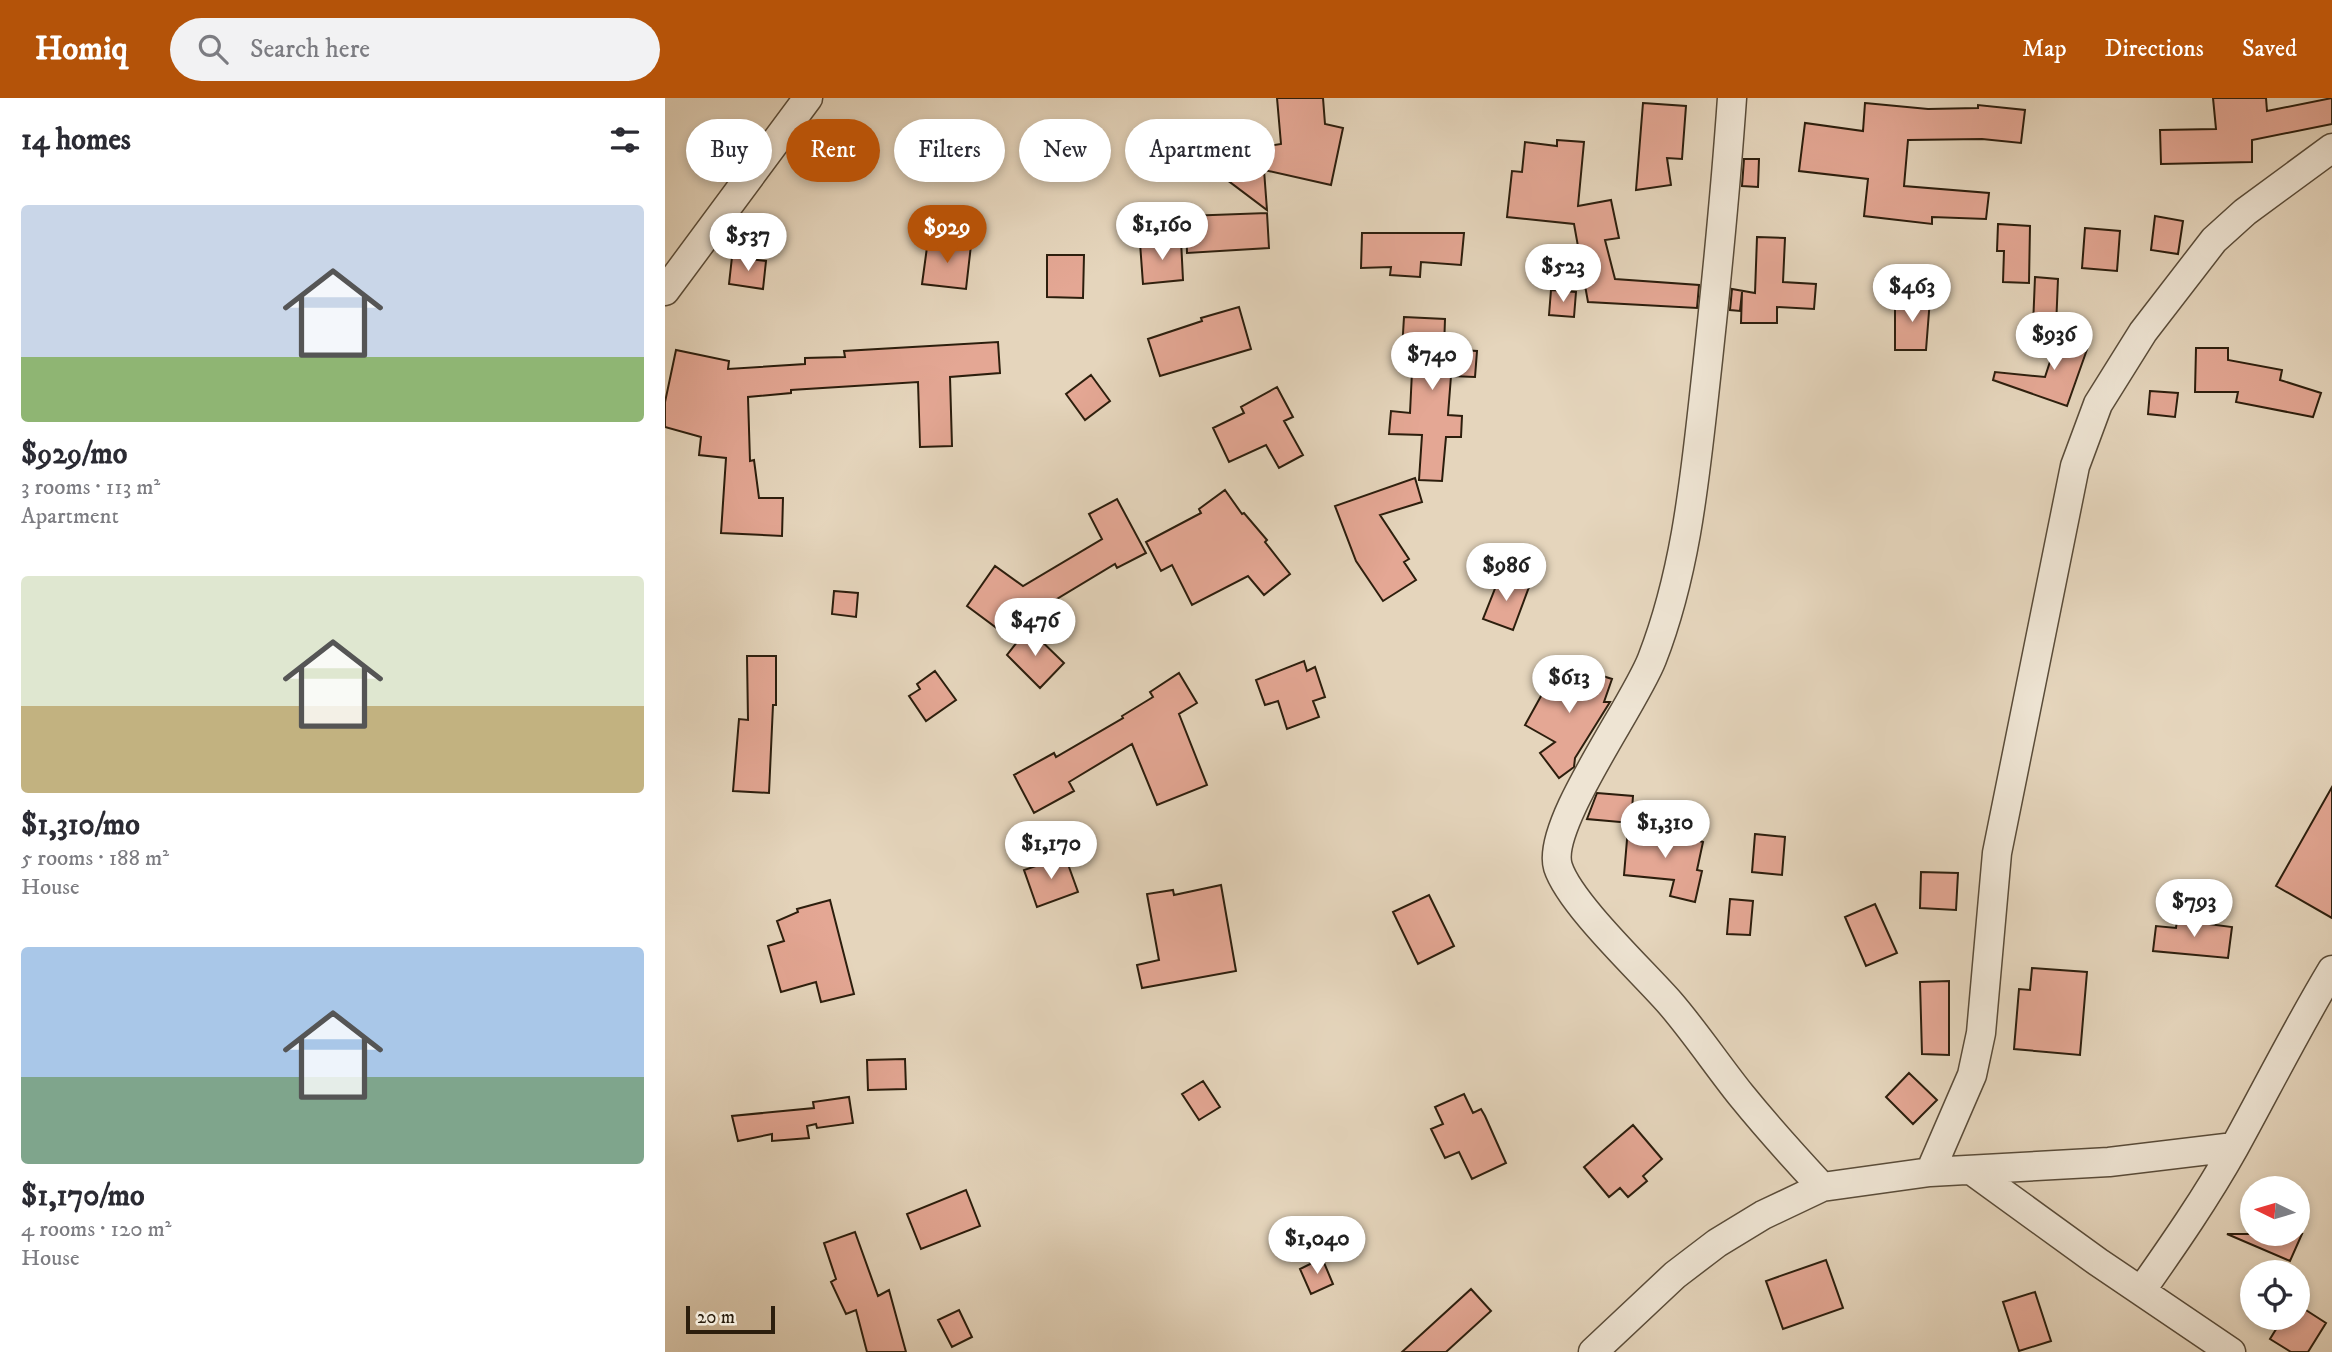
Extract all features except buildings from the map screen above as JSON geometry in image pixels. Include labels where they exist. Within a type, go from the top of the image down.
[{"type":"street","points":[[665,291],[809,98]]},
{"type":"street","points":[[1732,98],[1723,232],[1692,505],[1681,565],[1651,662],[1628,709],[1561,827],[1556,847],[1557,865],[1565,883],[1595,921],[1672,1006],[1742,1097],[1822,1186]]},
{"type":"street","points":[[1930,1172],[1972,1075],[1979,1044],[1997,853],[2075,466],[2098,404],[2143,332],[2214,240],[2245,212],[2332,148]]},
{"type":"street","points":[[2141,1291],[2190,1221],[2332,970]]},
{"type":"street","points":[[1594,1352],[1675,1275],[1717,1243],[1763,1215],[1822,1186],[1930,1172],[2109,1162],[2234,1147]]},
{"type":"street","points":[[1971,1170],[2231,1352]]}]
